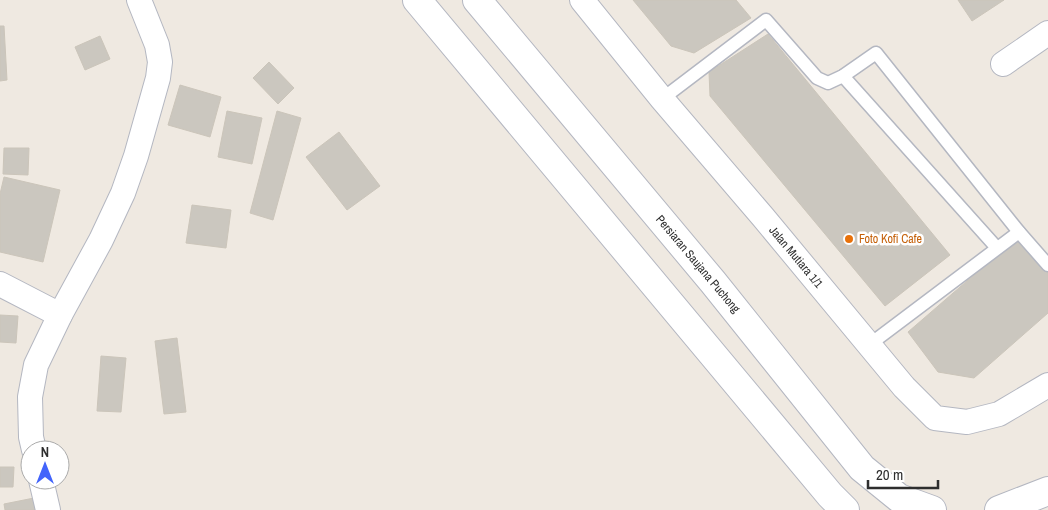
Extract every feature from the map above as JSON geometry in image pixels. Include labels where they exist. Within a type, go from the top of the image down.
[{"type":"street","points":[[32,440],[30,396],[36,366],[123,193],[136,156],[158,78],[160,62],[157,45],[139,0]]},
{"type":"street","points":[[417,0],[830,495],[845,510]]},
{"type":"street","name":"Persiaran Saujana Puchong","points":[[476,0],[713,282],[862,468],[899,498],[932,510]]},
{"type":"street","name":"Jalan Mutiara 1/1","points":[[582,0],[662,99],[904,387],[936,418],[967,422],[999,414],[1048,386]]},
{"type":"street","points":[[1003,64],[1048,33]]},
{"type":"street","points":[[0,284],[60,315]]},
{"type":"street","points":[[43,490],[48,510]]},
{"type":"street","points":[[999,510],[1048,491]]},
{"type":"lane","points":[[662,99],[766,20],[817,78],[828,83],[843,76],[876,53],[1019,232],[1048,265]]},
{"type":"lane","points":[[843,76],[997,248]]},
{"type":"lane","points":[[870,345],[1019,232]]},
{"type":"building","points":[[633,0],[736,0],[751,18],[694,53],[671,46]]},
{"type":"building","points":[[958,0],[1004,0],[972,21]]},
{"type":"building","points":[[0,26],[4,26],[7,80],[0,81]]},
{"type":"building","points":[[768,34],[950,255],[885,306],[710,96],[709,72]]},
{"type":"building","points":[[100,36],[110,59],[85,70],[75,47]]},
{"type":"building","points":[[269,62],[294,88],[278,104],[253,78]]},
{"type":"building","points":[[180,85],[221,97],[210,137],[168,125]]},
{"type":"building","points":[[227,111],[262,118],[252,164],[218,157]]},
{"type":"building","points":[[277,111],[301,118],[273,220],[250,213]]},
{"type":"building","points":[[339,132],[380,186],[347,210],[306,157]]},
{"type":"building","points":[[4,148],[29,148],[28,175],[3,174]]},
{"type":"building","points":[[4,177],[60,190],[43,262],[0,252],[0,194]]},
{"type":"building","points":[[192,205],[231,210],[226,248],[186,243]]},
{"type":"building","points":[[1019,236],[1048,270],[1048,313],[974,378],[938,372],[908,332]]},
{"type":"building","points":[[0,315],[18,316],[16,343],[0,342]]},
{"type":"building","points":[[177,338],[186,412],[164,414],[155,341]]},
{"type":"building","points":[[101,356],[126,358],[121,412],[97,411]]},
{"type":"building","points":[[0,467],[14,467],[13,487],[0,487]]},
{"type":"building","points":[[34,498],[36,510],[5,510],[4,504]]},
{"type":"place","name":"Foto Kofi Cafe","points":[[849,239]]}]
